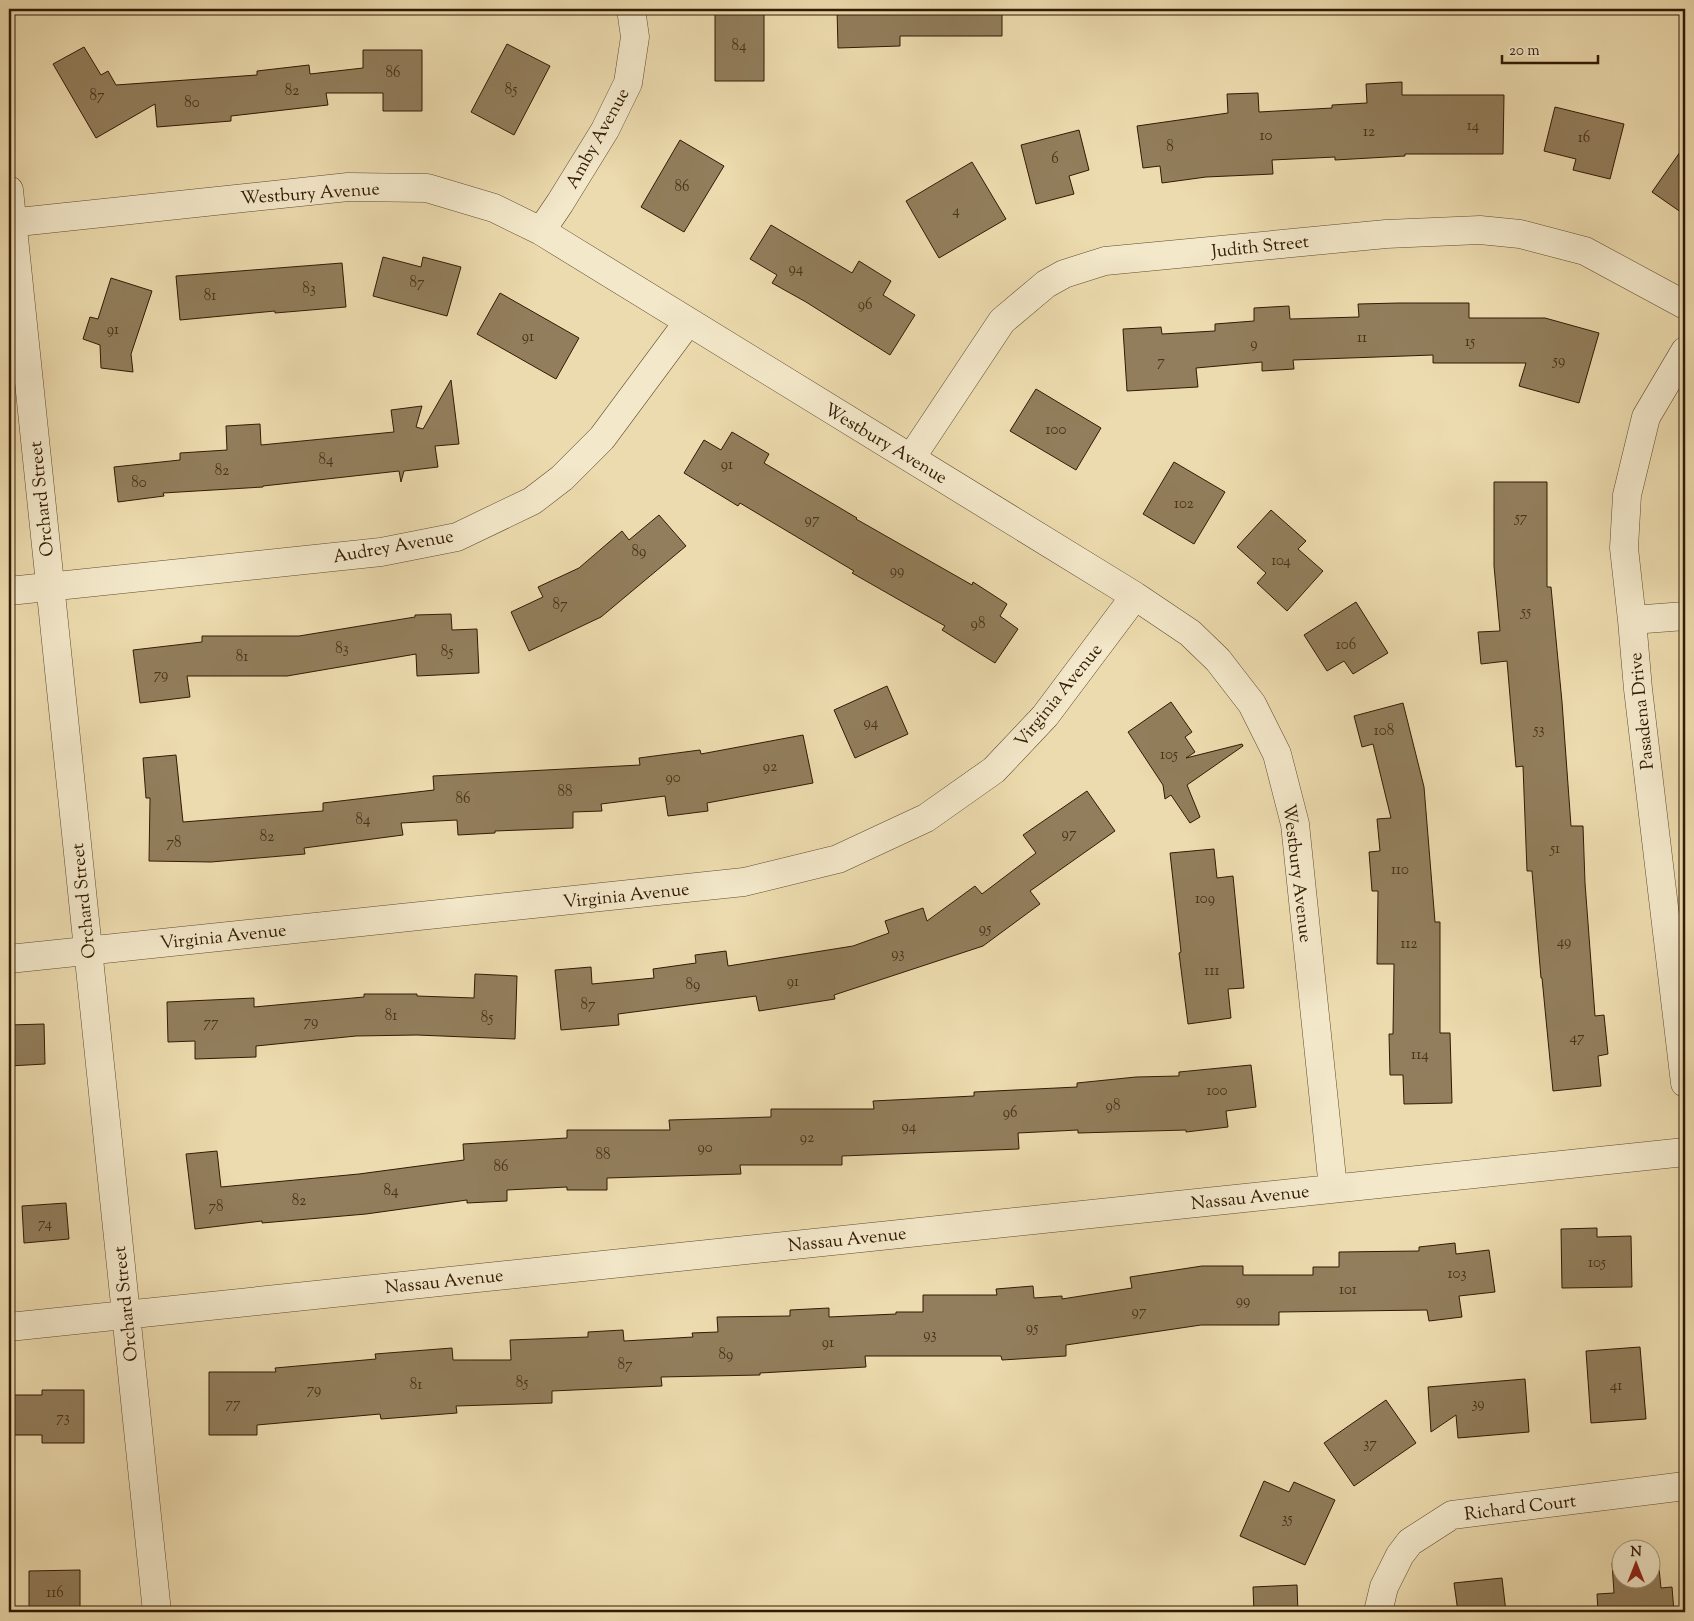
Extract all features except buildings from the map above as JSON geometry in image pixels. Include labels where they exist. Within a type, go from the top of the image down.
[{"type":"street","name":"Amby Avenue","points":[[541,231],[605,130],[628,83],[635,37],[632,9]]},
{"type":"street","name":"Westbury Avenue","points":[[10,223],[348,187],[427,188],[494,208],[541,231],[1135,596],[1190,634],[1218,660],[1252,704],[1277,754],[1295,824],[1332,1188]]},
{"type":"street","name":"Orchard Street","points":[[9,190],[10,223],[50,586],[157,1612]]},
{"type":"street","name":"Judith Street","points":[[911,458],[1002,321],[1046,284],[1064,274],[1105,262],[1386,234],[1480,230],[1520,234],[1585,251],[1685,304]]},
{"type":"street","name":"Audrey Avenue","points":[[9,591],[380,552],[457,537],[532,501],[562,478],[602,438],[688,322]]},
{"type":"street","name":"Pasadena Drive","points":[[1685,351],[1646,416],[1627,495],[1624,548],[1638,689],[1685,1083]]},
{"type":"street","name":"Virginia Avenue","points":[[9,959],[744,882],[838,859],[926,818],[994,770],[1045,716],[1135,596]]},
{"type":"street","points":[[1632,620],[1685,616]]},
{"type":"street","name":"Nassau Avenue","points":[[9,1327],[1685,1152]]},
{"type":"street","name":"Richard Court","points":[[1378,1612],[1384,1587],[1400,1555],[1410,1542],[1452,1515],[1685,1486]]}]
